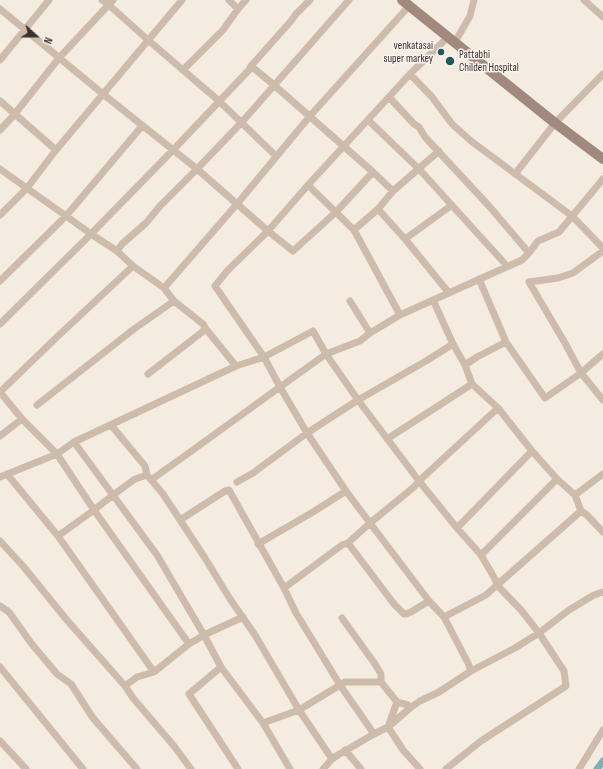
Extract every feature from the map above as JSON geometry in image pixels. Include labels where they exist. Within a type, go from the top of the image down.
[{"type":"main road","points":[[406,3],[555,123],[599,156]]},
{"type":"street","points":[[0,60],[49,0]]},
{"type":"street","points":[[102,0],[111,2],[148,40],[219,101],[276,156]]},
{"type":"street","points":[[0,215],[27,188],[56,150],[182,0]]},
{"type":"street","points":[[229,0],[238,9]]},
{"type":"street","points":[[183,70],[223,30],[246,0]]},
{"type":"street","points":[[0,324],[173,150],[249,70],[291,22],[296,14],[310,0]]},
{"type":"street","points":[[118,251],[122,244],[146,223],[160,206],[242,122],[349,0]]},
{"type":"street","points":[[471,671],[468,662],[444,617],[429,601],[346,491],[308,433],[264,357],[215,286],[228,270],[268,231],[410,74],[452,40],[470,16],[474,0]]},
{"type":"street","points":[[584,0],[603,17]]},
{"type":"street","points":[[0,130],[59,58],[111,2]]},
{"type":"street","points":[[164,288],[237,204],[406,3]]},
{"type":"street","points":[[0,9],[142,126],[197,169],[293,251],[336,212],[374,172]]},
{"type":"street","points":[[251,66],[274,84],[374,172],[393,191]]},
{"type":"street","points":[[410,74],[432,97],[452,124],[471,141],[572,216],[603,250],[573,272],[558,278],[529,282],[581,373],[603,400]]},
{"type":"street","points":[[515,174],[555,123],[603,74]]},
{"type":"street","points":[[389,97],[414,124],[419,127],[425,137],[489,206],[529,253]]},
{"type":"street","points":[[0,101],[56,150]]},
{"type":"street","points":[[368,120],[419,168],[507,266]]},
{"type":"street","points":[[0,281],[66,216],[142,126]]},
{"type":"street","points":[[354,230],[378,209],[393,191],[439,151]]},
{"type":"street","points":[[599,156],[603,165]]},
{"type":"street","points":[[0,170],[90,234],[118,251],[133,266],[164,288],[174,301],[203,324],[206,330],[236,366]]},
{"type":"street","points":[[58,536],[136,478],[149,477],[326,354],[360,341],[370,333],[400,315],[522,260],[538,242],[559,232],[603,179]]},
{"type":"street","points":[[308,185],[354,230],[400,315]]},
{"type":"street","points":[[405,239],[452,205]]},
{"type":"street","points":[[378,209],[405,239],[449,293]]},
{"type":"street","points":[[133,266],[0,392],[22,420],[57,454],[94,510],[190,644]]},
{"type":"street","points":[[479,279],[506,342],[545,398],[581,373],[603,354]]},
{"type":"street","points":[[433,300],[453,344],[465,365],[472,384],[498,408],[532,451],[557,479],[575,495],[581,511],[587,515],[603,532]]},
{"type":"street","points":[[37,405],[134,329],[174,301]]},
{"type":"street","points":[[350,301],[370,333]]},
{"type":"street","points":[[148,374],[206,330]]},
{"type":"street","points":[[154,672],[58,536],[3,476],[57,454],[74,442],[236,366],[264,357],[313,331],[326,354],[358,400],[419,481],[481,556],[497,585],[521,610],[539,633],[564,671],[566,686],[481,741],[446,769]]},
{"type":"street","points":[[465,365],[506,342]]},
{"type":"street","points":[[238,482],[358,400],[453,344]]},
{"type":"street","points":[[388,439],[472,384]]},
{"type":"street","points":[[284,588],[342,545],[348,543],[414,487],[498,408]]},
{"type":"street","points":[[0,436],[22,420]]},
{"type":"street","points":[[111,425],[145,466],[149,477],[163,494],[255,635],[299,710],[332,759]]},
{"type":"street","points":[[74,442],[157,555],[204,635],[220,667],[263,723],[290,769]]},
{"type":"street","points":[[457,528],[532,451]]},
{"type":"street","points":[[575,495],[603,474]]},
{"type":"street","points":[[481,556],[557,479]]},
{"type":"street","points":[[180,520],[225,491],[229,490],[284,588],[296,614],[340,685],[374,734]]},
{"type":"street","points":[[258,544],[346,491]]},
{"type":"street","points":[[444,617],[486,595],[581,511]]},
{"type":"street","points":[[0,540],[66,620],[125,686],[133,698],[192,769]]},
{"type":"street","points":[[348,543],[394,604],[404,614],[411,612],[429,601]]},
{"type":"street","points":[[323,769],[332,759],[345,750],[388,727],[420,701],[439,692],[471,671],[515,648],[539,633],[569,610],[594,595],[603,592]]},
{"type":"street","points":[[0,606],[9,612],[31,643],[57,674],[71,684],[93,718],[137,769]]},
{"type":"street","points":[[125,686],[137,677],[154,672],[204,635],[243,617]]},
{"type":"street","points":[[342,618],[375,664],[380,674],[381,682],[397,702],[408,705],[410,708]]},
{"type":"street","points":[[0,667],[9,676],[83,769]]},
{"type":"street","points":[[220,667],[189,694],[238,769]]},
{"type":"street","points":[[263,723],[299,710],[345,682],[381,682]]},
{"type":"street","points":[[388,727],[397,702]]},
{"type":"street","points":[[388,727],[403,750],[420,769]]},
{"type":"street","points":[[579,769],[603,730]]},
{"type":"street","points":[[0,741],[26,769]]},
{"type":"street","points":[[345,750],[361,769]]},
{"type":"waterway","points":[[597,769],[603,761]]},
{"type":"place","name":"venkatasai super markey","points":[[441,52]]},
{"type":"place","name":"Pattabhi Childen Hospital","points":[[450,61]]}]
